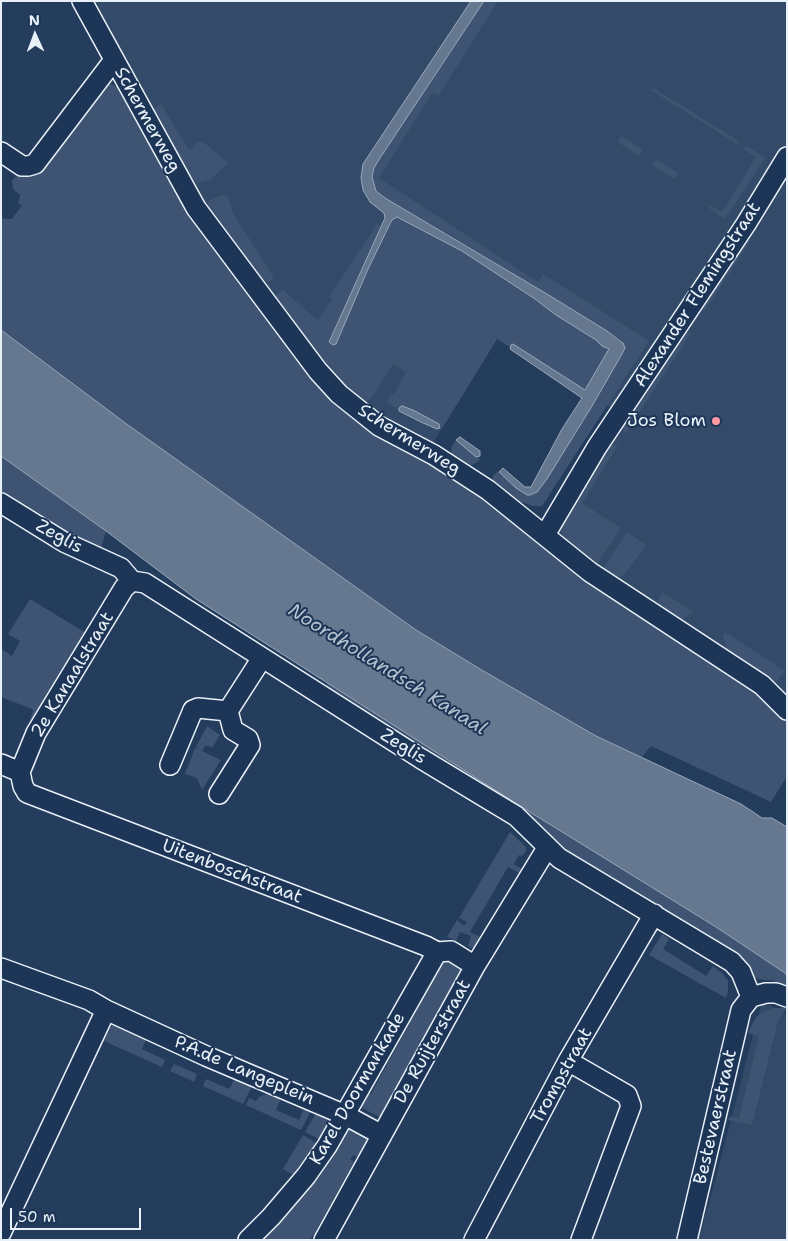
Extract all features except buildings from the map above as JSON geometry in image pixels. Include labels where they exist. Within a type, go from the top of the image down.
[{"type":"street","name":"Schermerweg","points":[[82,1],[196,208],[318,371],[339,394],[379,426],[434,455],[482,486],[590,572],[762,685],[787,710]]},
{"type":"street","points":[[1,152],[22,166],[35,164],[114,60]]},
{"type":"street","name":"Alexander Flemingstraat","points":[[545,536],[597,447],[746,224],[787,157]]},
{"type":"street","name":"Zeglis","points":[[1,503],[64,542],[121,568],[132,581],[145,583],[420,758],[516,816],[559,858],[732,962],[741,972],[751,997]]},
{"type":"street","name":"2e Kanaalstraat","points":[[20,772],[36,733],[124,588],[132,581]]},
{"type":"street","points":[[219,794],[250,745],[248,739],[233,730],[228,711],[262,658]]},
{"type":"street","points":[[170,765],[193,710],[198,708],[228,711]]},
{"type":"street","points":[[1,764],[20,772]]},
{"type":"street","name":"Uitenboschstraat","points":[[20,772],[23,786],[27,793],[418,942],[437,952],[451,951],[475,966]]},
{"type":"street","name":"De Ruijterstraat","points":[[324,1240],[475,966],[547,848]]},
{"type":"street","name":"Trompstraat","points":[[474,1240],[568,1061],[654,914]]},
{"type":"street","name":"Karel Doormankade","points":[[248,1240],[271,1217],[306,1176],[327,1146],[437,952]]},
{"type":"street","name":"P.A.de Langeplein","points":[[1,968],[89,1000],[106,1010],[206,1056],[345,1115],[382,1135]]},
{"type":"street","points":[[751,997],[766,993],[776,993],[787,997]]},
{"type":"street","name":"Bestevaerstraat","points":[[687,1240],[741,1010],[751,997]]},
{"type":"street","points":[[1,1233],[106,1010]]},
{"type":"street","points":[[568,1061],[627,1094],[631,1106],[581,1240]]},
{"type":"shaded area","points":[[92,1],[787,1],[787,698],[767,677],[578,553],[547,528],[617,412],[497,339],[432,445],[389,420],[346,388],[317,355],[208,209]]},
{"type":"shaded area","points":[[484,1],[498,1],[439,95],[432,93],[379,178],[538,282],[543,274],[649,341],[542,506],[533,506],[522,502],[520,505],[494,485],[492,478],[497,471],[516,488],[537,492],[615,367],[624,348],[622,340],[385,198],[376,191],[372,177],[374,168],[380,158]]},
{"type":"shaded area","points":[[111,84],[118,87],[184,204],[316,381],[429,462],[484,496],[538,544],[586,580],[753,690],[787,722],[787,776],[771,802],[651,746],[642,757],[596,736],[416,630],[128,425],[1,330],[1,217],[12,219],[22,205],[18,204],[20,195],[13,189],[12,181],[20,175],[38,171],[37,177],[105,85]]},
{"type":"shaded area","points":[[653,88],[739,141],[737,144],[651,90]]},
{"type":"shaded area","points":[[161,104],[190,151],[198,142],[203,142],[229,163],[209,180],[199,183],[190,179],[152,110]]},
{"type":"shaded area","points":[[621,136],[643,150],[639,156],[618,142]]},
{"type":"shaded area","points":[[746,146],[765,158],[725,219],[710,209],[709,206],[722,212],[756,157],[744,149]]},
{"type":"shaded area","points":[[656,159],[678,173],[674,179],[653,165]]},
{"type":"shaded area","points":[[222,195],[227,195],[233,213],[274,278],[269,282],[263,281],[208,206],[208,201]]},
{"type":"shaded area","points":[[395,217],[462,251],[609,349],[587,389],[582,389],[513,345],[510,347],[497,339],[443,427],[398,409],[386,402],[394,394],[406,372],[393,364],[368,401],[363,401],[347,387],[324,363],[275,296],[284,289],[287,294],[318,320],[332,299],[329,297],[377,224],[381,226],[329,340],[336,344],[368,269]]},
{"type":"shaded area","points":[[751,240],[704,312],[702,307],[744,241]]},
{"type":"shaded area","points":[[691,333],[626,433],[623,430],[624,425],[682,335]]},
{"type":"shaded area","points":[[456,440],[480,459],[478,462],[469,466],[452,456],[451,448]]},
{"type":"shaded area","points":[[618,445],[582,503],[621,528],[596,566],[565,540],[562,525],[566,515],[610,447]]},
{"type":"shaded area","points":[[1,456],[106,531],[98,558],[1,496]]},
{"type":"shaded area","points":[[627,532],[646,545],[625,574],[618,577],[609,575],[602,571]]},
{"type":"shaded area","points":[[662,592],[694,612],[680,621],[659,607]]},
{"type":"shaded area","points":[[30,599],[86,633],[34,726],[29,723],[32,709],[1,697],[1,649],[12,656],[20,641],[8,634]]},
{"type":"shaded area","points":[[725,632],[785,671],[779,679],[777,681],[769,680],[734,656],[727,649],[723,637]]},
{"type":"shaded area","points":[[328,683],[517,804],[716,927],[785,973],[787,976],[787,988],[772,980],[751,977],[616,882],[578,858],[575,860],[326,687]]},
{"type":"shaded area","points":[[207,726],[220,735],[212,748],[206,745],[202,751],[221,760],[202,790],[197,778],[185,774],[195,748],[199,749],[196,747]]},
{"type":"shaded area","points":[[510,832],[526,847],[526,851],[522,856],[519,855],[514,864],[523,870],[521,874],[508,867],[470,932],[483,938],[476,950],[468,946],[471,936],[460,932],[456,941],[447,937],[457,920],[464,926],[467,922],[459,918]]},
{"type":"shaded area","points":[[662,934],[669,939],[663,949],[706,976],[713,966],[722,973],[728,981],[726,998],[649,955]]},
{"type":"shaded area","points":[[444,959],[459,964],[463,971],[460,984],[451,987],[431,1024],[433,1031],[424,1046],[418,1048],[388,1103],[390,1111],[382,1118],[358,1106],[362,1095],[371,1094],[431,984],[428,976]]},
{"type":"shaded area","points":[[762,1001],[787,1015],[787,1240],[698,1240],[714,1185]]},
{"type":"shaded area","points":[[774,1008],[787,1008],[778,1021],[752,1125],[728,1120],[730,1117],[739,1118],[759,1036],[748,1033],[750,1028],[756,1017]]},
{"type":"shaded area","points":[[113,1023],[147,1038],[142,1049],[165,1060],[162,1067],[104,1041]]},
{"type":"shaded area","points":[[174,1064],[197,1074],[194,1082],[170,1071]]},
{"type":"shaded area","points":[[236,1077],[251,1083],[251,1088],[243,1104],[203,1086],[206,1079],[229,1089]]},
{"type":"shaded area","points":[[277,1090],[283,1094],[276,1110],[299,1120],[304,1109],[311,1111],[301,1130],[246,1105],[249,1098],[256,1101],[259,1097]]},
{"type":"shaded area","points":[[319,1108],[331,1118],[332,1124],[329,1133],[321,1134],[319,1139],[305,1132]]},
{"type":"shaded area","points":[[349,1128],[367,1136],[369,1141],[366,1155],[357,1157],[354,1155],[350,1159],[354,1162],[315,1233],[309,1240],[263,1240],[280,1223],[319,1176],[339,1145],[345,1129]]},
{"type":"shaded area","points":[[303,1135],[316,1143],[293,1175],[283,1169]]},
{"type":"water","points":[[471,1],[484,1],[380,158],[374,168],[372,177],[376,191],[385,198],[547,294],[623,343],[625,348],[592,406],[547,479],[537,492],[530,495],[516,488],[499,472],[503,468],[525,487],[531,487],[562,429],[582,398],[510,349],[511,345],[513,344],[585,390],[609,349],[462,251],[397,217],[392,220],[368,269],[336,344],[333,345],[329,342],[385,218],[384,213],[370,202],[363,190],[361,178],[363,164]]},
{"type":"water","name":"Noordhollandsch Kanaal","points":[[1,330],[128,425],[416,630],[596,736],[741,804],[762,818],[772,818],[787,827],[787,976],[716,927],[517,804],[196,599],[106,531],[1,456]]},
{"type":"water","points":[[402,406],[439,424],[440,428],[437,429],[399,411],[399,408]]},
{"type":"water","points":[[460,437],[480,451],[480,456],[476,457],[456,440]]},
{"type":"place","name":"Jos Blom","points":[[716,421]]}]
